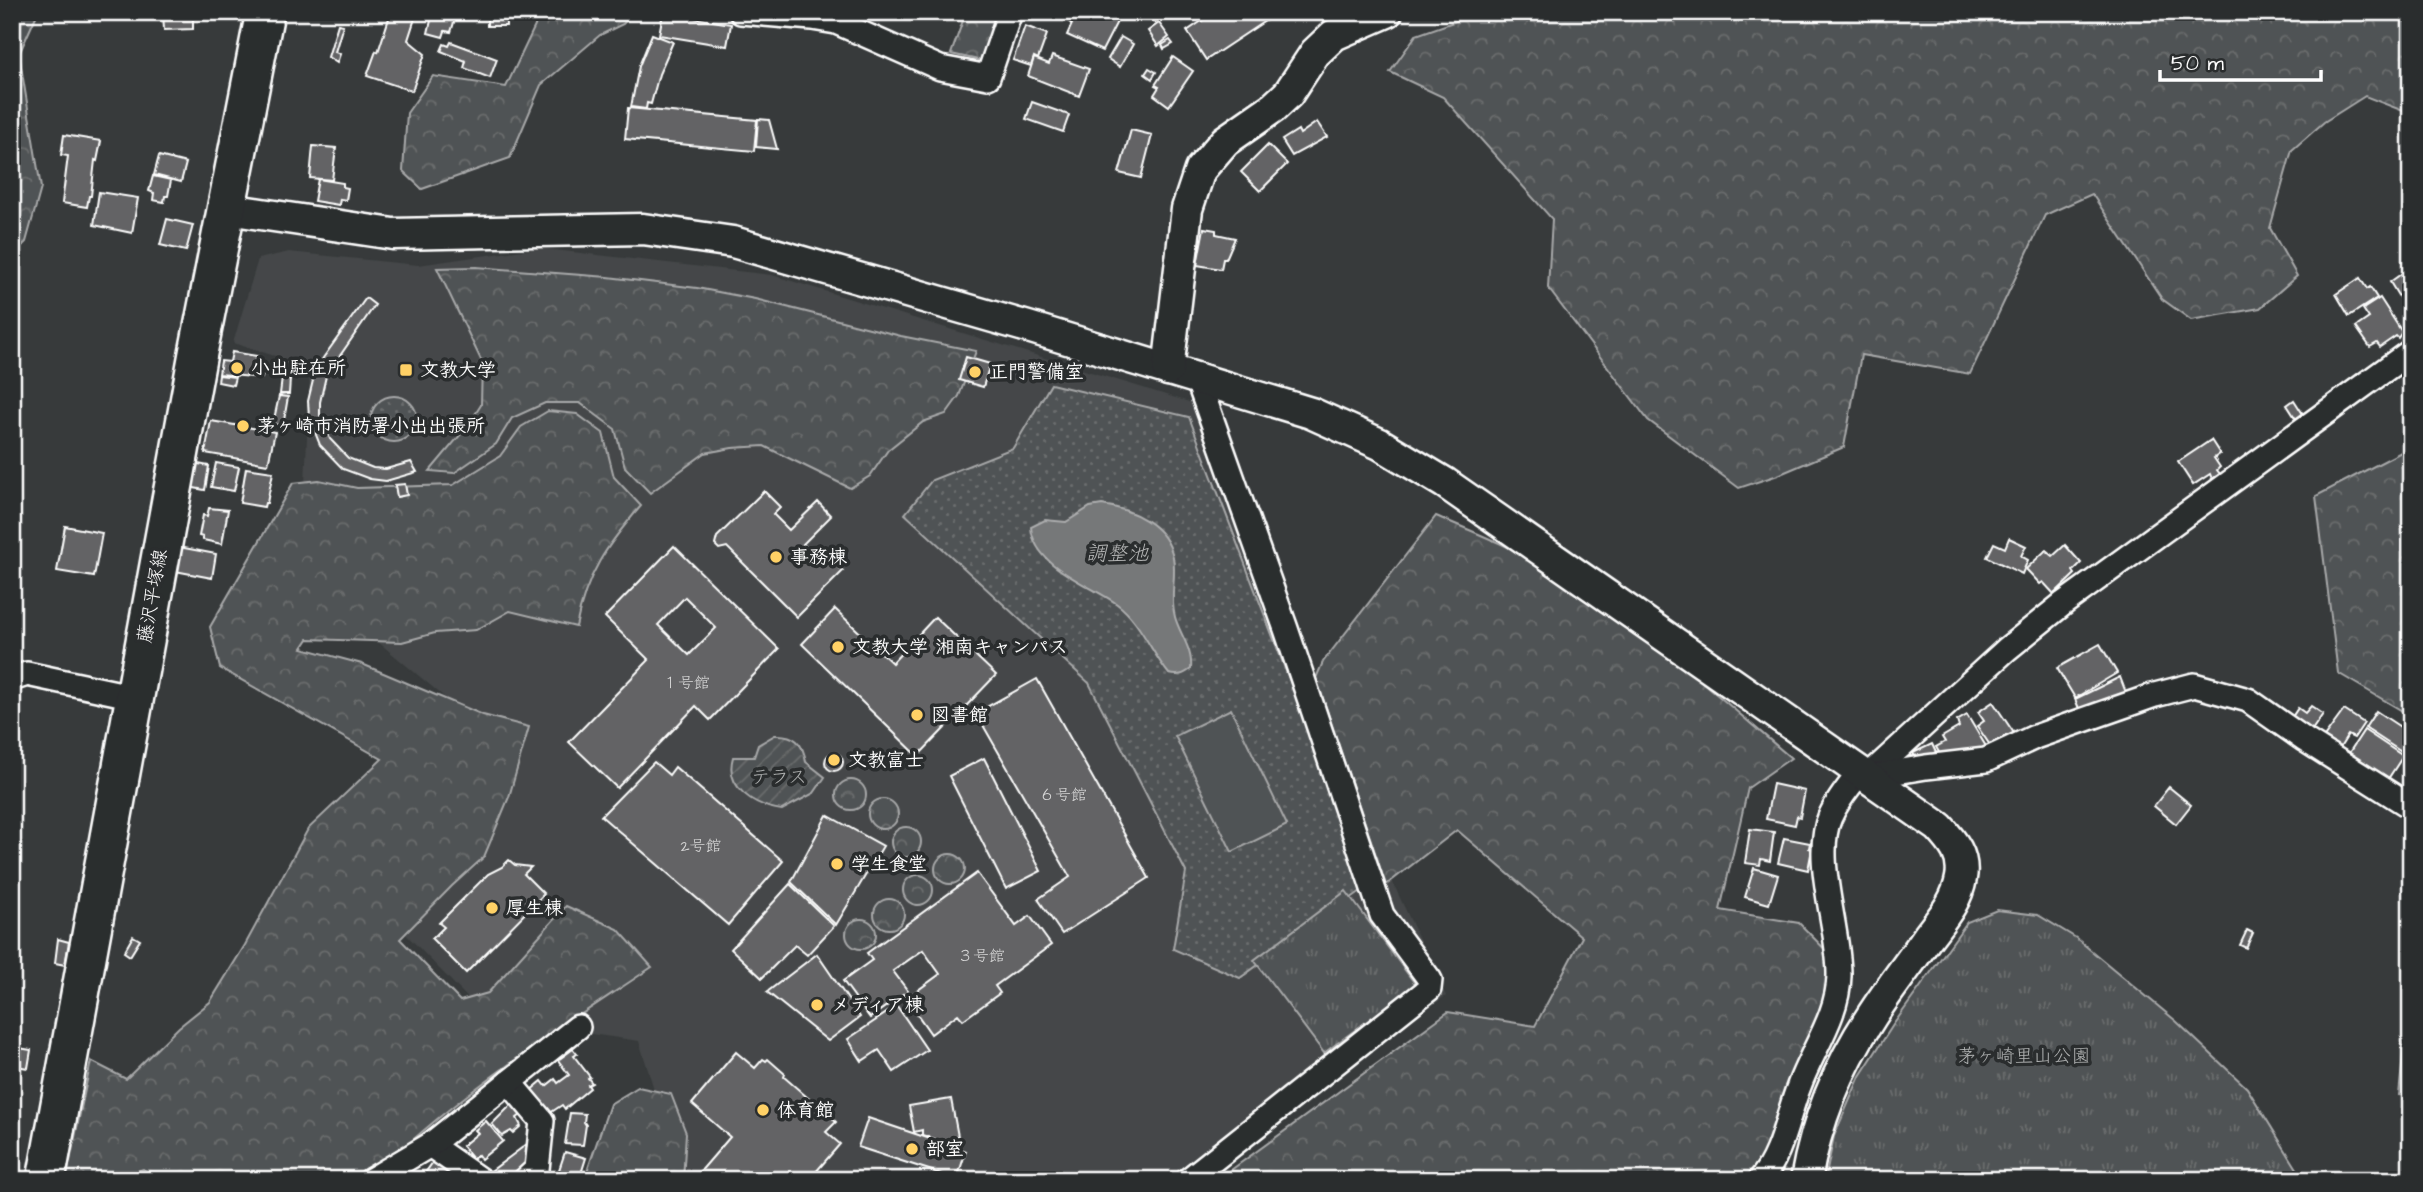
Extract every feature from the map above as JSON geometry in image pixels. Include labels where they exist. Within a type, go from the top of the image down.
[{"type":"main road","name":"藤沢平塚線","points":[[46,1180],[198,354],[265,12]]},
{"type":"street","points":[[741,12],[836,22],[940,68],[988,77],[1010,12]]},
{"type":"street","points":[[1189,1179],[1429,989],[1430,980],[1382,915],[1286,629],[1183,374],[1187,209],[1200,170],[1226,141],[1288,94],[1315,53],[1334,35],[1387,12]]},
{"type":"street","points":[[228,209],[393,234],[643,229],[733,242],[1028,327],[1311,413],[1380,444],[1445,483],[1939,827],[1960,854],[1962,876],[1954,901],[1871,1016],[1850,1054],[1819,1122],[1806,1180]]},
{"type":"street","points":[[1760,1180],[1766,1174],[1780,1142],[1799,1085],[1834,1007],[1839,976],[1824,850],[1829,818],[1864,775],[2007,649],[2064,603],[2411,351]]},
{"type":"street","points":[[12,679],[27,674],[135,698]]},
{"type":"street","points":[[1864,775],[1986,760],[2035,737],[2155,695],[2194,685],[2248,700],[2305,740],[2411,807]]},
{"type":"street","points":[[371,1180],[430,1145],[578,1027]]},
{"type":"street","points":[[509,1082],[542,1121],[537,1169],[524,1180]]},
{"type":"street","points":[[430,1145],[480,1180]]},
{"type":"shaded area","name":"文教大学 湘南キャンパス","points":[[537,248],[772,275],[1199,405],[1341,772],[1446,996],[1172,1180],[682,1180],[639,1041],[488,1019],[393,921],[466,715],[301,578],[310,367],[233,343],[258,259],[289,252],[418,265]]},
{"type":"green space","points":[[12,12],[38,12],[19,54],[41,188],[26,242],[12,256]]},
{"type":"green space","points":[[538,12],[634,12],[623,24],[600,35],[541,85],[510,158],[422,189],[403,171],[407,113],[433,76],[506,87],[535,26]]},
{"type":"green space","points":[[966,12],[1000,12],[983,61],[951,54]]},
{"type":"green space","points":[[1482,12],[2411,12],[2411,114],[2365,96],[2324,122],[2292,150],[2270,228],[2297,276],[2260,308],[2191,320],[2162,299],[2092,194],[2045,215],[1970,374],[1861,355],[1844,447],[1739,488],[1648,420],[1548,288],[1552,219],[1443,97],[1390,72],[1416,35]]},
{"type":"green space","points":[[476,267],[608,277],[697,288],[976,351],[959,396],[946,414],[923,422],[888,450],[870,476],[850,488],[764,446],[705,453],[650,493],[625,467],[615,429],[580,403],[545,403],[512,418],[496,444],[454,473],[430,471],[467,427],[481,405],[482,362],[437,268]]},
{"type":"green space","points":[[1051,384],[1189,417],[1368,886],[1240,978],[1173,949],[1186,872],[1089,683],[905,514],[932,480],[1013,448]]},
{"type":"green space","points":[[394,396],[411,402],[417,419],[411,436],[394,442],[377,436],[371,419],[377,402]]},
{"type":"green space","points":[[548,411],[577,414],[603,433],[614,477],[641,506],[600,561],[586,591],[576,627],[510,611],[476,630],[435,633],[402,642],[308,639],[302,648],[362,664],[483,715],[529,727],[509,797],[484,857],[400,939],[460,1001],[488,993],[566,906],[618,929],[652,967],[470,1093],[402,1149],[370,1180],[159,1180],[143,1169],[110,1180],[66,1180],[91,1061],[126,1079],[179,1027],[210,1002],[245,945],[308,829],[382,759],[220,668],[210,627],[293,483],[319,480],[357,488],[453,485],[500,456],[521,427]]},
{"type":"green space","points":[[2411,447],[2411,716],[2338,673],[2316,496]]},
{"type":"green space","points":[[1436,516],[1520,553],[1580,589],[1673,658],[1791,758],[1748,788],[1720,910],[1799,923],[1851,976],[1777,1180],[1221,1180],[1220,1178],[1448,1012],[1535,1026],[1582,937],[1457,830],[1386,885],[1316,678],[1323,662]]},
{"type":"green space","points":[[1231,709],[1287,825],[1232,852],[1175,736]]},
{"type":"green space","name":"テラス","points":[[775,735],[788,736],[797,741],[806,762],[825,777],[814,793],[782,810],[752,800],[744,794],[733,778],[731,768],[733,757],[754,757],[758,745]]},
{"type":"green space","points":[[851,780],[862,784],[866,795],[862,806],[851,810],[840,806],[836,795],[840,784]]},
{"type":"green space","points":[[883,799],[894,803],[898,814],[894,825],[883,829],[872,825],[868,814],[872,803]]},
{"type":"green space","points":[[906,827],[917,831],[921,842],[917,853],[906,857],[895,853],[891,842],[895,831]]},
{"type":"green space","points":[[950,854],[961,858],[965,869],[961,880],[950,884],[939,880],[935,869],[939,858]]},
{"type":"green space","points":[[918,875],[929,879],[933,890],[929,901],[918,905],[907,901],[903,890],[907,879]]},
{"type":"green space","points":[[1346,891],[1416,985],[1324,1053],[1254,960]]},
{"type":"green space","points":[[889,899],[900,903],[904,914],[900,925],[889,929],[878,925],[874,914],[878,903]]},
{"type":"green space","name":"茅ヶ崎里山公園","points":[[1997,910],[2038,915],[2076,938],[2176,1021],[2247,1088],[2304,1180],[1825,1180],[1834,1136],[1860,1076],[1967,922]]},
{"type":"green space","points":[[861,919],[872,923],[876,934],[872,945],[861,949],[850,945],[846,934],[850,923]]},
{"type":"green space","points":[[2411,1011],[2411,1096],[2399,1095],[2407,1015]]},
{"type":"green space","points":[[638,1087],[671,1094],[686,1133],[683,1180],[584,1180],[610,1104]]},
{"type":"water","name":"調整池","points":[[1102,505],[1124,510],[1146,520],[1169,545],[1174,564],[1173,609],[1191,662],[1191,669],[1186,673],[1169,674],[1125,611],[1052,564],[1034,541],[1031,527],[1045,520],[1066,522],[1090,507]]},
{"type":"building","points":[[163,12],[193,12],[193,29],[164,30]]},
{"type":"building","points":[[391,12],[417,12],[408,40],[425,54],[412,91],[367,76]]},
{"type":"building","points":[[433,12],[453,12],[452,18],[455,19],[451,32],[445,31],[443,37],[428,33]]},
{"type":"building","points":[[487,12],[506,12],[506,26],[487,26]]},
{"type":"building","points":[[1080,12],[1122,12],[1102,51],[1067,35],[1073,13],[1078,16]]},
{"type":"building","points":[[1148,12],[1155,12],[1159,19],[1155,22]]},
{"type":"building","points":[[1215,12],[1264,12],[1268,19],[1206,60],[1187,31]]},
{"type":"building","points":[[663,13],[731,24],[727,46],[659,35]]},
{"type":"building","points":[[1159,23],[1169,37],[1158,46],[1148,31]]},
{"type":"building","points":[[338,24],[343,25],[335,52],[340,54],[337,63],[328,57]]},
{"type":"building","points":[[1025,26],[1047,34],[1038,59],[1034,57],[1031,66],[1013,60]]},
{"type":"building","points":[[652,34],[673,42],[659,74],[651,104],[647,103],[646,109],[631,107],[639,66]]},
{"type":"building","points":[[1121,37],[1133,44],[1120,67],[1108,59]]},
{"type":"building","points":[[1170,40],[1173,44],[1164,49],[1162,45]]},
{"type":"building","points":[[451,42],[497,59],[490,78],[464,68],[466,61],[441,51],[444,44],[449,46]]},
{"type":"building","points":[[1052,56],[1089,69],[1079,96],[1028,76],[1034,58],[1049,64]]},
{"type":"building","points":[[1173,57],[1193,71],[1169,106],[1154,95],[1159,87],[1155,85]]},
{"type":"building","points":[[1149,68],[1156,72],[1152,79],[1145,74]]},
{"type":"building","points":[[1032,102],[1069,115],[1063,132],[1026,119]]},
{"type":"building","points":[[628,108],[757,120],[754,151],[625,139]]},
{"type":"building","points":[[758,119],[769,120],[777,149],[756,147]]},
{"type":"building","points":[[1317,122],[1327,137],[1292,156],[1282,140],[1298,130],[1300,134]]},
{"type":"building","points":[[1131,130],[1152,135],[1141,178],[1119,173]]},
{"type":"building","points":[[64,135],[101,141],[87,207],[62,203],[68,156],[61,155]]},
{"type":"building","points":[[1268,145],[1287,164],[1260,191],[1241,172]]},
{"type":"building","points":[[313,146],[336,148],[332,180],[310,178]]},
{"type":"building","points":[[159,156],[186,163],[181,182],[154,175]]},
{"type":"building","points":[[153,176],[171,180],[164,202],[153,200],[154,193],[149,191]]},
{"type":"building","points":[[318,179],[343,183],[343,187],[348,188],[346,200],[340,199],[339,205],[314,201]]},
{"type":"building","points":[[99,192],[138,198],[132,233],[94,225]]},
{"type":"building","points":[[167,219],[193,225],[186,251],[160,245]]},
{"type":"building","points":[[1204,228],[1235,238],[1226,259],[1223,259],[1221,269],[1197,265]]},
{"type":"building","points":[[2411,267],[2411,298],[2402,302],[2390,282]]},
{"type":"building","points":[[2360,278],[2377,298],[2349,316],[2336,294]]},
{"type":"building","points":[[366,298],[375,305],[326,376],[320,415],[330,439],[348,458],[373,468],[386,469],[411,462],[417,472],[386,481],[370,479],[343,469],[320,445],[309,417],[308,401],[315,372]]},
{"type":"building","points":[[2380,298],[2402,332],[2398,338],[2396,336],[2380,347],[2377,343],[2370,347],[2356,327],[2369,318],[2363,309]]},
{"type":"building","name":"小出駐在所","points":[[232,352],[257,356],[253,377],[219,374],[221,361],[230,362]]},
{"type":"building","name":"正門警備室","points":[[966,357],[990,364],[983,387],[959,380]]},
{"type":"building","points":[[284,363],[291,363],[290,375],[283,374]]},
{"type":"building","points":[[257,366],[264,368],[262,378],[255,377]]},
{"type":"building","points":[[219,375],[235,377],[233,385],[218,382]]},
{"type":"building","points":[[282,378],[290,379],[289,394],[280,394]]},
{"type":"building","points":[[279,396],[288,397],[283,426],[273,424]]},
{"type":"building","points":[[2294,400],[2303,414],[2296,419],[2287,405]]},
{"type":"building","points":[[211,421],[275,432],[268,464],[205,453]]},
{"type":"building","points":[[2211,440],[2220,454],[2214,458],[2220,467],[2217,470],[2220,474],[2212,479],[2210,474],[2193,485],[2178,462]]},
{"type":"building","points":[[193,463],[209,466],[205,490],[188,487]]},
{"type":"building","points":[[216,463],[239,467],[234,491],[211,487]]},
{"type":"building","points":[[246,468],[273,472],[264,507],[240,503]]},
{"type":"building","points":[[405,484],[407,495],[397,497],[395,485]]},
{"type":"building","name":"事務棟","points":[[764,491],[780,507],[773,514],[789,530],[818,502],[831,516],[803,544],[819,561],[826,553],[843,571],[797,617],[727,547],[719,549],[715,545],[717,537]]},
{"type":"building","points":[[209,508],[228,510],[222,544],[203,540],[203,537],[199,536],[203,515],[207,516]]},
{"type":"building","points":[[65,526],[102,533],[94,577],[57,571]]},
{"type":"building","points":[[2009,538],[2026,546],[2021,556],[2028,560],[2022,574],[1987,557],[1994,543],[2005,548]]},
{"type":"building","points":[[2065,545],[2081,563],[2073,571],[2075,574],[2054,594],[2026,569],[2046,550],[2053,556]]},
{"type":"building","points":[[674,546],[779,649],[710,720],[696,706],[617,788],[569,742],[649,660],[605,617]],"holes":[[[685,597],[716,628],[689,655],[658,625]]]},
{"type":"building","points":[[179,547],[216,554],[212,578],[175,571]]},
{"type":"building","name":"図書館","points":[[835,609],[892,663],[935,617],[996,675],[918,756],[802,644]]},
{"type":"building","points":[[2100,644],[2117,673],[2075,698],[2057,668]]},
{"type":"building","points":[[2120,677],[2128,698],[2082,716],[2075,699]]},
{"type":"building","points":[[1037,679],[1149,878],[1062,934],[1038,899],[1070,877],[976,713]]},
{"type":"building","points":[[12,694],[14,694],[12,745]]},
{"type":"building","points":[[1993,702],[2020,742],[1994,751],[1977,726],[1984,721],[1978,712]]},
{"type":"building","points":[[2311,706],[2323,714],[2310,733],[2290,720],[2298,708],[2305,713]]},
{"type":"building","points":[[2344,710],[2364,723],[2354,738],[2348,735],[2338,751],[2322,740]]},
{"type":"building","points":[[2376,711],[2411,734],[2411,749],[2406,755],[2365,728]]},
{"type":"building","points":[[1967,715],[1987,748],[1962,756],[1942,758],[1936,747],[1945,742],[1942,737],[1959,727],[1957,721]]},
{"type":"building","points":[[2364,730],[2403,756],[2384,785],[2345,759]]},
{"type":"building","points":[[1932,744],[1938,757],[1919,764],[1913,753]]},
{"type":"building","name":"文教富士","points":[[834,753],[840,756],[843,762],[840,768],[834,771],[828,768],[825,762],[828,756]]},
{"type":"building","points":[[984,758],[1041,871],[1006,889],[949,776]]},
{"type":"building","points":[[654,762],[669,775],[675,767],[783,861],[728,925],[601,816]]},
{"type":"building","points":[[1773,784],[1805,791],[1800,817],[1797,816],[1795,825],[1766,819]]},
{"type":"building","points":[[2169,787],[2191,805],[2176,824],[2154,806]]},
{"type":"building","name":"学生食堂","points":[[827,815],[883,846],[836,925],[791,882]]},
{"type":"building","points":[[1750,829],[1774,832],[1770,861],[1761,859],[1760,865],[1745,863]]},
{"type":"building","points":[[1784,838],[1810,843],[1809,848],[1812,849],[1808,870],[1778,863]]},
{"type":"building","name":"厚生棟","points":[[509,860],[515,865],[531,867],[524,874],[544,894],[466,973],[432,939],[444,927],[439,923],[488,874]]},
{"type":"building","points":[[1754,868],[1778,875],[1769,904],[1745,897]]},
{"type":"building","points":[[977,873],[1016,926],[1030,916],[1051,945],[995,986],[1000,993],[963,1020],[958,1014],[931,1034],[903,994],[870,1018],[843,981],[872,960],[867,953]],"holes":[[[923,950],[940,974],[911,995],[893,971]]]},
{"type":"building","points":[[790,884],[834,926],[807,955],[795,945],[762,978],[731,949]]},
{"type":"building","points":[[2247,930],[2253,933],[2246,948],[2240,945]]},
{"type":"building","points":[[133,936],[140,940],[130,956],[124,952]]},
{"type":"building","points":[[58,939],[69,942],[65,965],[55,963]]},
{"type":"building","name":"メディア棟","points":[[817,954],[860,1017],[828,1041],[767,992]]},
{"type":"building","points":[[897,1006],[927,1050],[894,1072],[879,1050],[862,1061],[848,1039]]},
{"type":"building","points":[[19,1048],[31,1050],[28,1068],[16,1066]]},
{"type":"building","points":[[573,1049],[577,1054],[574,1056],[592,1083],[588,1085],[590,1088],[565,1109],[562,1105],[547,1115],[530,1091],[542,1081],[546,1086],[555,1079],[558,1083],[569,1075],[558,1060]]},
{"type":"building","name":"体育館","points":[[736,1052],[755,1068],[763,1059],[768,1059],[785,1074],[784,1077],[834,1117],[836,1122],[826,1132],[840,1144],[809,1180],[693,1180],[730,1137],[692,1104]]},
{"type":"building","points":[[951,1099],[960,1147],[922,1135],[922,1130],[914,1132],[909,1106]]},
{"type":"building","points":[[512,1104],[521,1115],[517,1118],[521,1126],[513,1133],[511,1131],[502,1136],[492,1124]]},
{"type":"building","points":[[570,1113],[585,1114],[583,1145],[565,1144]]},
{"type":"building","name":"部室","points":[[868,1118],[966,1151],[957,1179],[858,1147]]},
{"type":"building","points":[[486,1121],[503,1141],[481,1159],[478,1155],[473,1159],[462,1146],[478,1133],[475,1130]]},
{"type":"building","points":[[527,1144],[531,1147],[529,1167],[515,1180],[510,1177],[507,1180],[499,1180],[491,1171]]},
{"type":"building","points":[[565,1152],[586,1158],[579,1180],[556,1179]]},
{"type":"building","points":[[433,1162],[449,1173],[444,1180],[420,1180]]},
{"type":"place","name":"小出駐在所","points":[[237,368]]},
{"type":"place","name":"文教大学","points":[[406,370]]},
{"type":"place","name":"正門警備室","points":[[975,372]]},
{"type":"place","name":"茅ヶ崎市消防署小出出張所","points":[[243,426]]},
{"type":"place","name":"事務棟","points":[[776,557]]},
{"type":"place","name":"文教大学 湘南キャンパス","points":[[838,647]]},
{"type":"place","name":"図書館","points":[[917,715]]},
{"type":"place","name":"文教富士","points":[[834,760]]},
{"type":"place","name":"学生食堂","points":[[837,864]]},
{"type":"place","name":"厚生棟","points":[[492,908]]},
{"type":"place","name":"メディア棟","points":[[817,1005]]},
{"type":"place","name":"体育館","points":[[763,1110]]},
{"type":"place","name":"部室","points":[[912,1149]]}]
